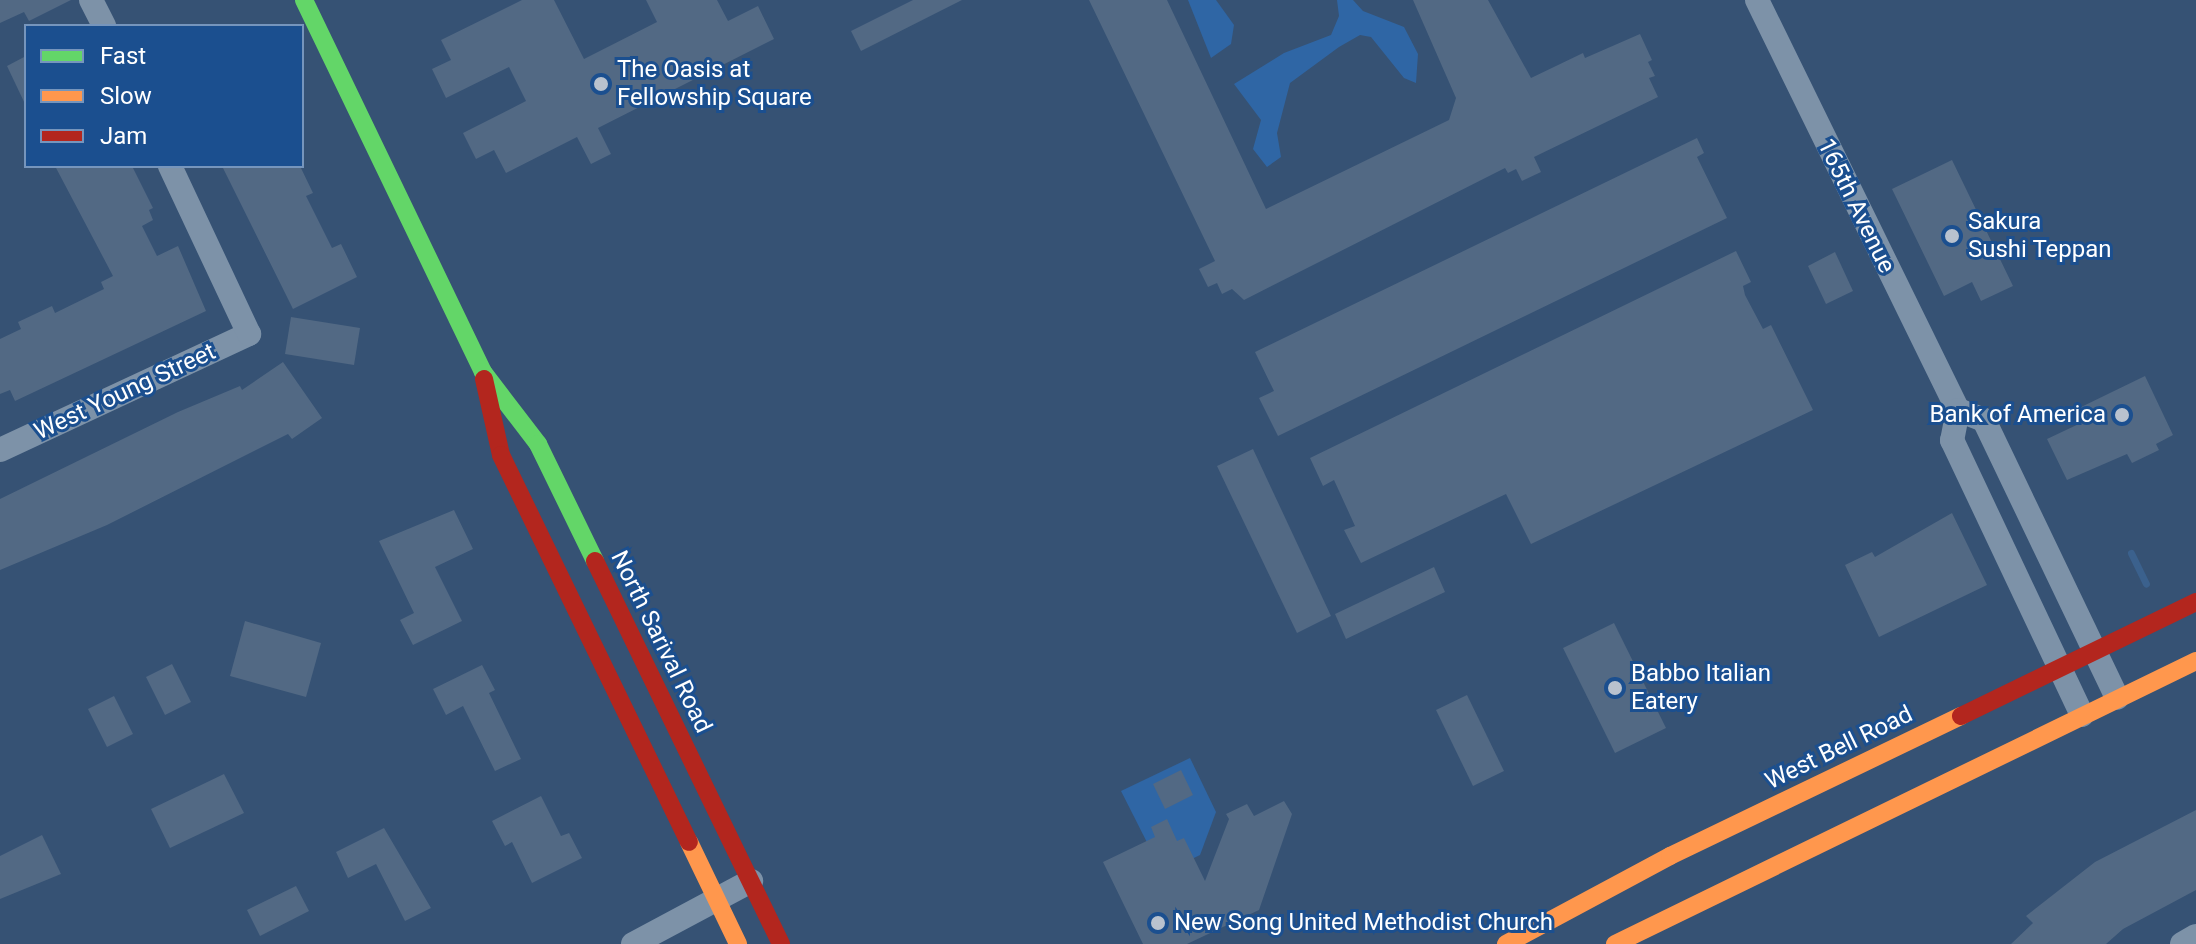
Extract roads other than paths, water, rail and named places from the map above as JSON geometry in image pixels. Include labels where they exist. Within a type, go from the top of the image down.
[{"type":"main road","name":"North Sarival Road","points":[[304,0],[483,372],[538,444],[781,944]]},
{"type":"main road","name":"North Sarival Road","points":[[483,372],[501,455],[738,944]]},
{"type":"main road","name":"West Bell Road","points":[[1506,944],[1670,856],[2196,602]]},
{"type":"main road","points":[[1615,944],[2196,661]]},
{"type":"street","points":[[91,0],[103,24]]},
{"type":"street","name":"165th Avenue","points":[[1757,0],[1958,410],[1952,440],[2082,715]]},
{"type":"street","name":"West Young Street","points":[[0,450],[249,334],[171,168]]},
{"type":"street","name":"165th Avenue","points":[[1958,410],[1984,420],[2117,698]]},
{"type":"street","points":[[633,944],[751,881]]},
{"type":"street","points":[[2182,944],[2196,936]]},
{"type":"waterway","points":[[2131,553],[2146,584]]},
{"type":"place","name":"The Oasis at Fellowship Square","points":[[601,84]]},
{"type":"place","name":"Sakura Sushi Teppan","points":[[1952,236]]},
{"type":"place","name":"Bank of America","points":[[2122,415]]},
{"type":"place","name":"Babbo Italian Eatery","points":[[1615,688]]},
{"type":"place","name":"New Song United Methodist Church","points":[[1158,923]]}]
